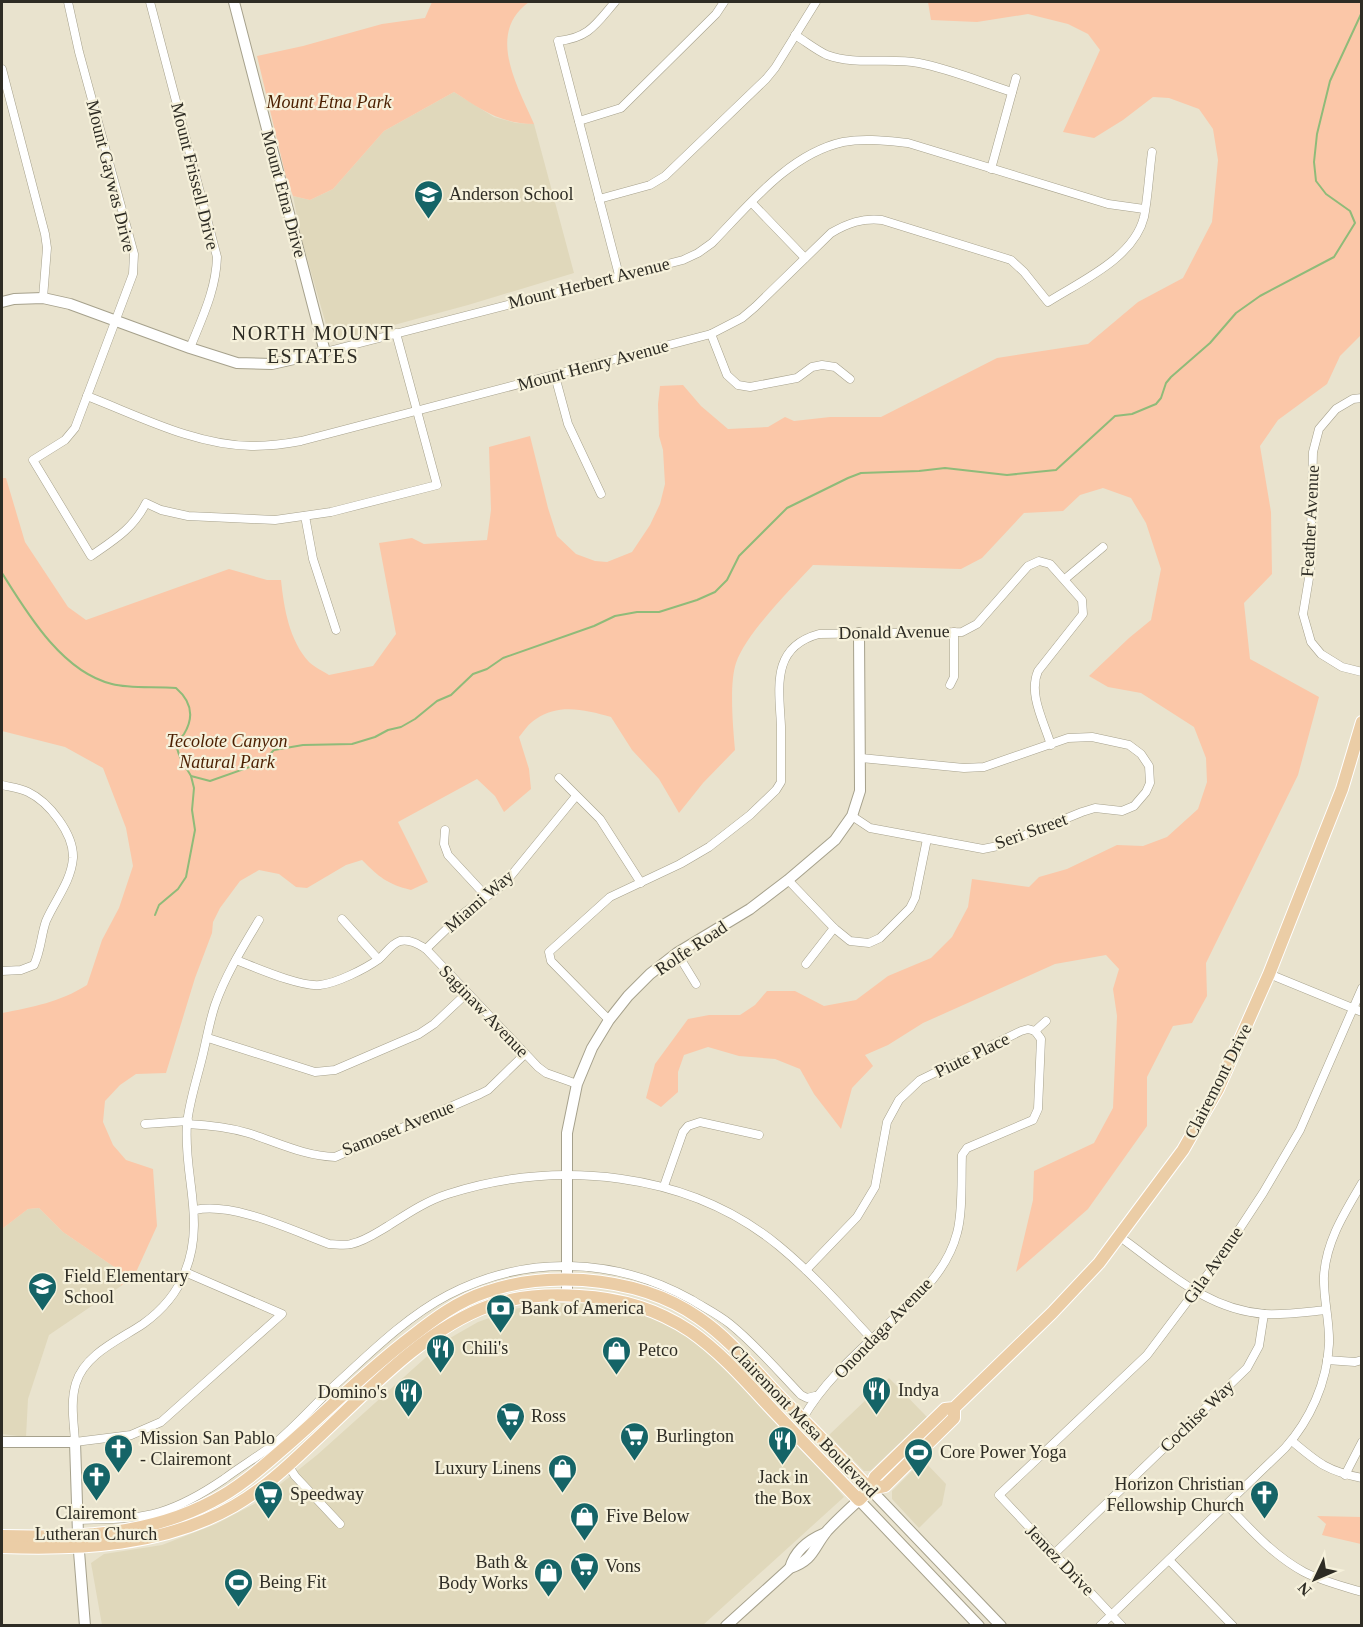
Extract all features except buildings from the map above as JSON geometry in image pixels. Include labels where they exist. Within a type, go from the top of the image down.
[{"type":"main road","name":"Clairemont Drive","points":[[858,1500],[870,1489],[885,1486],[944,1428],[954,1418],[954,1408],[1052,1313],[1099,1263],[1183,1149],[1218,1089],[1269,974],[1358,751],[1362,722]]},
{"type":"main road","name":"Clairemont Mesa Boulevard","points":[[2,1547],[78,1540],[145,1527],[176,1518],[203,1506],[246,1480],[294,1440],[381,1360],[443,1312],[485,1292],[533,1280],[566,1279],[608,1282],[631,1287],[675,1304],[697,1317],[736,1348],[870,1489]]},
{"type":"main road","name":"Clairemont Mesa Boulevard","points":[[2,1536],[78,1540],[148,1539],[182,1530],[240,1503],[263,1486],[398,1364],[435,1334],[489,1306],[534,1296],[567,1295],[627,1302],[668,1318],[688,1330],[725,1359],[858,1500]]},
{"type":"main road","points":[[288,1465],[294,1440]]},
{"type":"street","name":"Mount Gaywas Drive","points":[[68,2],[79,52],[134,254],[133,274],[75,428],[65,440],[33,460],[91,556],[130,528],[139,518],[146,503],[161,510],[202,518],[275,520],[305,516]]},
{"type":"street","name":"Mount Frissell Drive","points":[[150,2],[217,257],[217,273],[213,290],[190,348]]},
{"type":"street","name":"Mount Etna Drive","points":[[234,2],[325,352]]},
{"type":"street","points":[[615,2],[589,32],[575,39],[558,41],[618,275]]},
{"type":"street","points":[[579,121],[621,108],[716,14],[724,2]]},
{"type":"street","points":[[599,199],[650,185],[665,176],[766,79],[816,2]]},
{"type":"street","points":[[795,35],[824,54],[858,61],[898,60],[921,63],[1012,92]]},
{"type":"street","points":[[2,69],[45,234],[47,248],[43,298]]},
{"type":"street","points":[[991,169],[1016,78]]},
{"type":"street","name":"Mount Herbert Avenue","points":[[2,302],[14,299],[43,298],[70,304],[237,363],[272,364],[683,260],[712,243],[791,167],[811,155],[843,142],[874,140],[908,143],[1108,204],[1144,209]]},
{"type":"street","points":[[1144,209],[1152,153]]},
{"type":"street","points":[[752,203],[806,258]]},
{"type":"street","name":"Mount Henry Avenue","points":[[87,396],[188,435],[207,440],[249,446],[302,441],[711,334],[742,318],[831,233],[846,224],[860,220],[882,220],[1011,260],[1024,272],[1048,302],[1121,255],[1136,237],[1144,218],[1144,209]]},
{"type":"street","points":[[336,630],[313,559],[305,516],[331,512],[436,484],[396,333]]},
{"type":"street","points":[[711,334],[727,375],[738,385],[750,387],[797,378],[812,367],[822,365],[835,367],[850,379]]},
{"type":"street","points":[[555,376],[568,424],[601,494]]},
{"type":"street","name":"Feather Avenue","points":[[1362,398],[1353,399],[1336,409],[1318,429],[1313,452],[1310,572],[1303,614],[1311,642],[1321,654],[1342,667],[1362,672]]},
{"type":"street","points":[[861,758],[964,768],[984,767],[1051,745],[1034,692],[1035,678],[1083,614],[1082,600],[1065,579],[1103,547]]},
{"type":"street","name":"Donald Avenue","points":[[609,1020],[551,961],[549,952],[610,897],[680,864],[709,847],[750,815],[776,790],[781,782],[778,679],[786,657],[796,645],[808,636],[819,633],[962,632],[977,624],[1028,566],[1039,561],[1050,564],[1065,579]]},
{"type":"street","points":[[950,685],[954,676],[954,632]]},
{"type":"street","name":"Rolfe Road","points":[[567,1295],[567,1133],[578,1084],[592,1048],[609,1020],[642,981],[677,953],[750,909],[788,880],[835,840],[852,816],[860,791],[859,633]]},
{"type":"street","name":"Seri Street","points":[[852,816],[870,828],[983,849],[998,846],[1095,808],[1122,811],[1134,806],[1146,792],[1150,783],[1149,766],[1141,754],[1129,745],[1092,737],[1068,738],[1051,745]]},
{"type":"street","points":[[559,778],[600,819],[641,883]]},
{"type":"street","points":[[2,785],[25,790],[32,794],[58,818],[70,840],[73,857],[65,886],[50,912],[40,952],[34,965],[21,970],[2,971]]},
{"type":"street","name":"Miami Way","points":[[426,949],[460,916],[505,883],[576,796]]},
{"type":"street","points":[[445,830],[444,844],[448,855],[486,896]]},
{"type":"street","points":[[788,880],[834,928],[850,941],[869,943],[880,938],[910,908],[915,898],[927,838]]},
{"type":"street","points":[[342,919],[378,959]]},
{"type":"street","points":[[82,1624],[73,1399],[81,1372],[101,1350],[144,1323],[164,1306],[173,1295],[185,1272],[193,1244],[195,1210],[187,1139],[189,1106],[214,1007],[226,978],[259,920]]},
{"type":"street","points":[[806,964],[834,928]]},
{"type":"street","points":[[236,960],[307,985],[321,985],[357,972],[378,959],[394,944],[403,940],[416,942],[426,949]]},
{"type":"street","name":"Saginaw Avenue","points":[[426,949],[525,1054],[546,1073],[578,1084]]},
{"type":"street","points":[[677,953],[696,984]]},
{"type":"street","points":[[1269,974],[1362,1012]]},
{"type":"street","name":"Gila Avenue","points":[[999,1495],[1147,1355],[1195,1293],[1263,1193],[1300,1130],[1362,987]]},
{"type":"street","points":[[208,1038],[323,1073],[420,1034],[467,993]]},
{"type":"street","points":[[1035,1031],[1046,1021]]},
{"type":"street","name":"Piute Place","points":[[806,1270],[857,1217],[875,1187],[887,1122],[898,1100],[920,1080],[1021,1031],[1028,1029],[1035,1031]]},
{"type":"street","name":"Onondaga Avenue","points":[[803,1418],[815,1396],[922,1293],[940,1271],[957,1234],[962,1155],[967,1148],[1034,1120],[1038,1109],[1041,1039],[1035,1031]]},
{"type":"street","name":"Samoset Avenue","points":[[145,1124],[210,1125],[246,1133],[317,1157],[335,1157],[488,1090],[525,1054]]},
{"type":"street","points":[[664,1186],[683,1131],[688,1126],[700,1122],[759,1135]]},
{"type":"street","points":[[195,1210],[209,1207],[231,1209],[329,1244],[345,1245],[371,1236],[414,1209],[445,1195],[492,1181],[525,1176],[567,1175],[617,1178],[664,1186],[728,1213],[778,1245],[806,1270],[872,1339]]},
{"type":"street","points":[[1100,1626],[1292,1441],[1308,1417],[1319,1391],[1327,1360],[1329,1343],[1324,1276],[1327,1256],[1337,1224],[1362,1183]]},
{"type":"street","points":[[1120,1237],[1195,1293],[1221,1305],[1264,1314],[1326,1310]]},
{"type":"street","name":"Clairemont Mesa Boulevard","points":[[79,1520],[134,1517],[160,1512],[188,1501],[272,1445],[382,1343],[432,1304],[484,1280],[531,1269],[566,1265],[614,1270],[666,1286],[729,1323],[801,1395],[807,1398],[815,1396]]},
{"type":"street","points":[[2,1442],[75,1442],[131,1435],[160,1422],[282,1314],[185,1272]]},
{"type":"street","name":"Cochise Way","points":[[1054,1554],[1247,1368],[1258,1346],[1264,1314]]},
{"type":"street","points":[[1327,1360],[1355,1362],[1362,1360]]},
{"type":"street","points":[[1292,1441],[1323,1467],[1362,1478]]},
{"type":"street","points":[[1345,1475],[1362,1442]]},
{"type":"street","points":[[288,1465],[295,1476],[340,1524]]},
{"type":"street","name":"Clairemont Mesa Boulevard","points":[[870,1489],[1001,1626]]},
{"type":"street","name":"Jemez Drive","points":[[999,1495],[1122,1626]]},
{"type":"street","name":"Clairemont Mesa Boulevard","points":[[858,1500],[979,1626]]},
{"type":"street","name":"Clairemont Drive","points":[[726,1626],[790,1568],[793,1556],[808,1541],[825,1533],[858,1500]]},
{"type":"street","points":[[1227,1504],[1265,1545],[1278,1555],[1304,1571],[1362,1592]]},
{"type":"street","points":[[1169,1560],[1233,1626]]},
{"type":"shaded area","name":"Anderson School","points":[[454,92],[494,117],[516,123],[534,124],[574,273],[468,305],[331,342],[301,237],[293,196],[310,200],[333,189],[384,131]]},
{"type":"shaded area","name":"Field Elementary School","points":[[39,1208],[63,1232],[120,1271],[121,1286],[49,1335],[28,1399],[26,1437],[2,1434],[2,1229],[28,1209]]},
{"type":"shaded area","points":[[546,1303],[590,1303],[631,1310],[675,1326],[722,1361],[803,1448],[844,1497],[703,1625],[102,1625],[91,1563],[104,1554],[162,1545],[216,1524],[258,1502],[317,1455],[443,1342],[478,1322],[514,1309]]},
{"type":"shaded area","points":[[889,1378],[927,1417],[870,1471],[864,1471],[829,1435]]},
{"type":"shaded area","points":[[923,1460],[946,1484],[942,1505],[919,1528],[892,1499],[892,1491]]},
{"type":"green space","name":"Mount Etna Park","points":[[432,2],[529,2],[516,15],[509,29],[507,44],[514,76],[534,124],[501,118],[482,110],[454,92],[384,131],[333,189],[310,200],[293,196],[286,177],[257,56],[382,24],[425,18]]},
{"type":"green space","name":"Tecolote Canyon Natural Park","points":[[928,2],[1361,2],[1361,335],[1340,356],[1327,384],[1278,420],[1260,446],[1271,512],[1272,574],[1244,603],[1250,659],[1319,697],[1298,775],[1206,963],[1207,996],[1192,1023],[1173,1026],[1147,1077],[1147,1126],[1088,1209],[1016,1272],[1033,1200],[1034,1171],[1094,1143],[1113,1108],[1117,1016],[1113,989],[1119,969],[1106,955],[1055,964],[923,1023],[888,1045],[865,1055],[873,1066],[852,1088],[841,1129],[814,1094],[800,1069],[775,1059],[739,1056],[708,1047],[684,1055],[678,1072],[678,1092],[661,1107],[646,1098],[655,1064],[688,1019],[709,1015],[740,1015],[755,1005],[767,991],[795,991],[824,1006],[856,1000],[888,976],[931,958],[952,937],[968,907],[972,879],[1029,887],[1039,877],[1067,869],[1117,845],[1143,846],[1167,837],[1198,809],[1207,782],[1206,758],[1194,727],[1141,693],[1108,687],[1089,676],[1151,620],[1161,569],[1146,523],[1131,498],[1103,488],[1080,495],[1063,511],[1024,513],[982,558],[961,569],[813,565],[770,611],[741,651],[736,663],[733,682],[735,750],[703,783],[679,813],[659,779],[632,750],[611,717],[582,710],[563,709],[536,719],[519,737],[529,769],[531,789],[504,812],[495,796],[477,779],[398,822],[428,882],[411,890],[403,888],[384,879],[362,860],[346,865],[307,888],[296,887],[279,874],[259,870],[240,881],[220,908],[213,922],[212,933],[195,978],[166,1073],[136,1074],[120,1085],[105,1101],[103,1122],[113,1145],[126,1160],[153,1169],[157,1226],[137,1270],[121,1286],[120,1271],[63,1232],[39,1208],[28,1209],[2,1229],[2,1013],[56,1000],[87,985],[102,940],[119,908],[133,866],[126,828],[103,768],[65,747],[2,731],[2,478],[6,478],[25,542],[68,607],[86,620],[229,569],[267,580],[281,580],[286,612],[297,644],[309,662],[329,675],[373,666],[396,634],[379,543],[412,538],[424,544],[487,540],[491,510],[489,447],[530,436],[557,536],[576,554],[595,561],[607,562],[632,552],[650,525],[660,504],[665,484],[663,450],[659,436],[660,386],[683,385],[701,406],[728,429],[768,427],[785,417],[794,421],[830,417],[881,417],[997,358],[1088,344],[1138,302],[1183,278],[1212,222],[1218,160],[1213,129],[1199,109],[1169,98],[1153,97],[1094,138],[1063,132],[1100,50],[1088,34],[1068,24],[1028,14],[977,22],[931,20]]},
{"type":"green space","points":[[1317,1516],[1361,1517],[1361,1544],[1322,1535],[1326,1524]]},
{"type":"waterway","points":[[2,573],[35,623],[62,654],[77,667],[112,684],[176,688],[185,698],[190,709],[190,721],[178,742],[178,754],[191,776],[210,781],[261,763],[274,750],[303,745],[352,744],[375,737],[415,719],[437,701],[451,695],[473,674],[487,669],[503,658],[594,626],[615,616],[637,612],[659,612],[715,592],[727,580],[739,556],[787,508],[861,473],[945,468],[1007,475],[1056,470],[1115,416],[1132,414],[1156,404],[1171,377],[1210,343],[1236,313],[1260,296],[1334,257],[1355,223],[1350,211],[1326,194],[1316,181],[1314,162],[1317,134],[1330,81],[1362,12]]},
{"type":"waterway","points":[[155,915],[159,905],[178,889],[186,877],[195,830],[192,810],[194,788],[191,776]]},
{"type":"place","name":"Anderson School","points":[[428,220]]},
{"type":"place","name":"Field Elementary School","points":[[43,1312]]},
{"type":"place","name":"Bank of America","points":[[500,1334]]},
{"type":"place","name":"Chili's","points":[[441,1374]]},
{"type":"place","name":"Petco","points":[[617,1376]]},
{"type":"place","name":"Indya","points":[[877,1416]]},
{"type":"place","name":"Domino's","points":[[408,1418]]},
{"type":"place","name":"Ross","points":[[510,1442]]},
{"type":"place","name":"Burlington","points":[[635,1462]]},
{"type":"place","name":"Jack in the Box","points":[[783,1466]]},
{"type":"place","name":"Mission San Pablo - Clairemont","points":[[119,1474]]},
{"type":"place","name":"Core Power Yoga","points":[[919,1478]]},
{"type":"place","name":"Luxury Linens","points":[[562,1494]]},
{"type":"place","name":"Clairemont Lutheran Church","points":[[96,1502]]},
{"type":"place","name":"Speedway","points":[[269,1520]]},
{"type":"place","name":"Horizon Christian Fellowship Church","points":[[1265,1520]]},
{"type":"place","name":"Five Below","points":[[585,1542]]},
{"type":"place","name":"Vons","points":[[584,1592]]},
{"type":"place","name":"Bath & Body Works","points":[[549,1598]]},
{"type":"place","name":"Being Fit","points":[[238,1608]]},
{"type":"district","name":"NORTH MOUNT ESTATES","points":[[313,344]]}]
